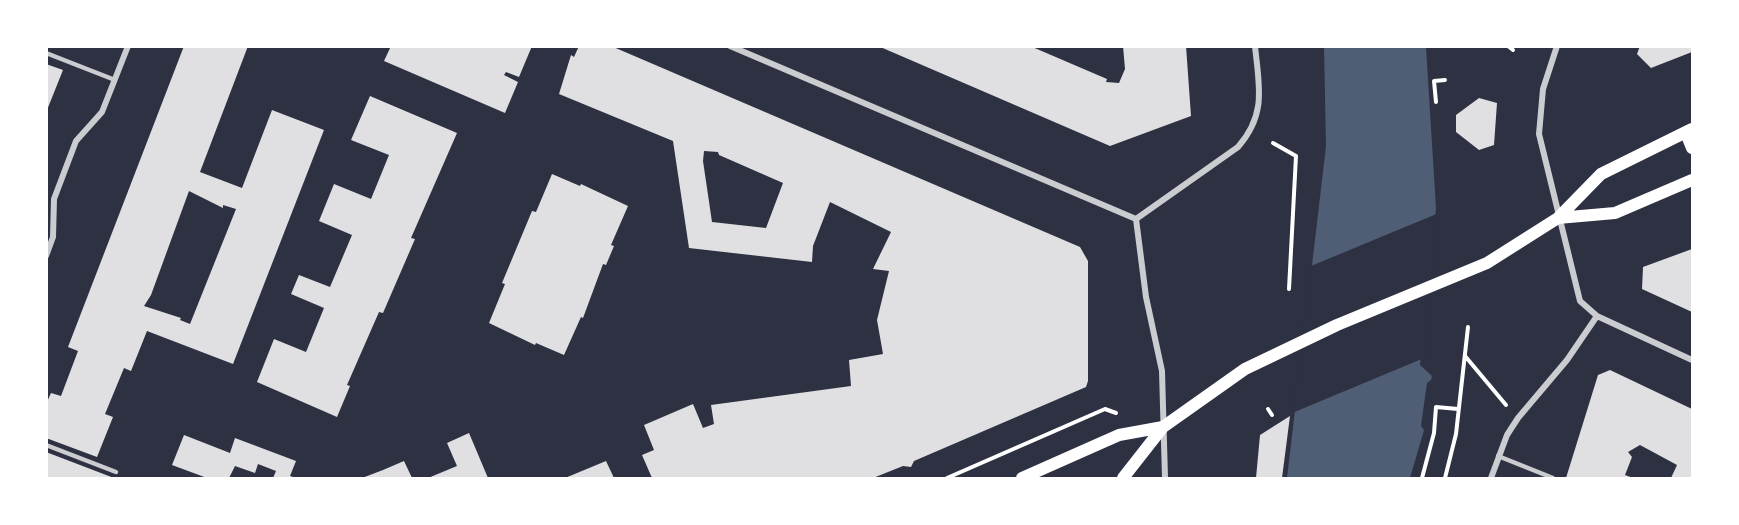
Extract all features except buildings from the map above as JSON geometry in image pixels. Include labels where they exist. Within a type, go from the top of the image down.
[{"type":"main road","points":[[1123,478],[1163,427],[1245,369],[1296,344],[1487,263],[1558,218],[1601,174],[1689,131],[1692,148]]},
{"type":"main road","points":[[1558,218],[1615,213],[1692,180]]},
{"type":"main road","points":[[1022,478],[1119,435],[1163,427]]},
{"type":"street","points":[[46,256],[53,237],[54,199],[76,141],[102,112],[128,46]]},
{"type":"street","points":[[730,46],[1136,219]]},
{"type":"street","points":[[1136,219],[1239,147],[1252,131],[1259,108],[1255,46]]},
{"type":"street","points":[[1557,46],[1543,89],[1539,134],[1580,301],[1597,316],[1692,360]]},
{"type":"street","points":[[1136,219],[1146,297],[1160,352],[1165,478]]},
{"type":"street","points":[[1491,478],[1498,456],[1518,418],[1567,360],[1597,316]]},
{"type":"lane","points":[[46,53],[115,80]]},
{"type":"lane","points":[[46,445],[116,472]]},
{"type":"lane","points":[[1498,456],[1553,478]]},
{"type":"path","points":[[1508,46],[1513,50]]},
{"type":"path","points":[[1436,102],[1434,81],[1445,80]]},
{"type":"path","points":[[1273,143],[1296,156],[1289,289]]},
{"type":"path","points":[[1445,478],[1456,434],[1468,327]]},
{"type":"path","points":[[1464,356],[1518,418]]},
{"type":"path","points":[[1422,478],[1434,433],[1436,407],[1458,409]]},
{"type":"path","points":[[947,478],[1104,409]]},
{"type":"path","points":[[1268,409],[1272,415]]},
{"type":"water","points":[[1324,47],[1426,47],[1436,208],[1420,365],[1432,376],[1427,383],[1421,426],[1424,430],[1410,478],[1287,478],[1326,146]]},
{"type":"pier","points":[[1439,213],[1424,358],[1292,413],[1311,266]]}]
